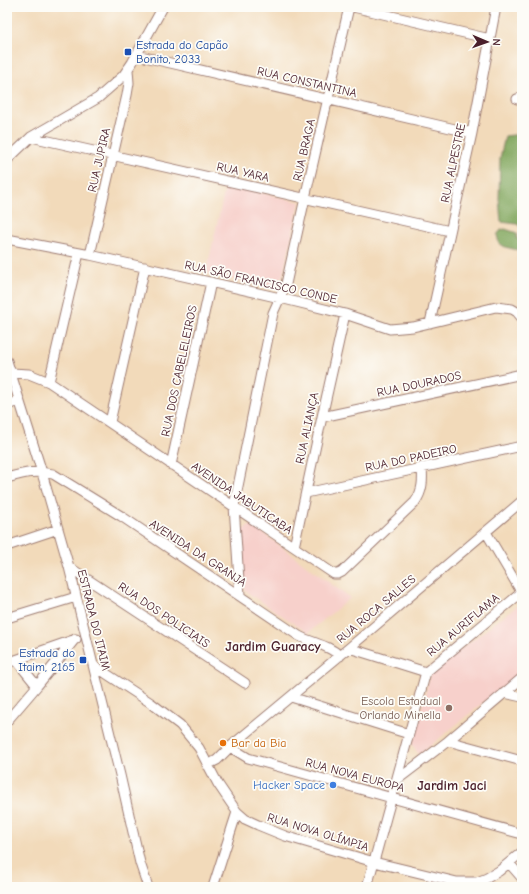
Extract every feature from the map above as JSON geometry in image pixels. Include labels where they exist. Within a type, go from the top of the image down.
[{"type":"street","points":[[7,160],[31,137],[98,98],[112,87],[128,70],[163,7]]},
{"type":"street","name":"RUA BRAGA","points":[[280,298],[286,284],[349,7]]},
{"type":"street","points":[[353,7],[490,39]]},
{"type":"street","name":"RUA ALPESTRE","points":[[430,323],[472,133],[496,7]]},
{"type":"street","name":"RUA CONSTANTINA","points":[[136,55],[472,133]]},
{"type":"street","name":"RUA JUPIRA","points":[[90,255],[127,95],[129,83],[128,70]]},
{"type":"street","name":"RUA YARA","points":[[31,137],[450,231]]},
{"type":"street","name":"RUA SÃO FRANCISCO CONDE","points":[[7,239],[90,255],[280,298],[345,314],[390,328],[402,328],[430,323],[496,307],[507,307],[518,312],[522,318]]},
{"type":"street","points":[[49,382],[79,253]]},
{"type":"street","points":[[110,422],[145,267]]},
{"type":"street","name":"RUA DOS CABELELEIROS","points":[[171,465],[211,282]]},
{"type":"street","points":[[240,595],[234,506],[273,313],[280,298]]},
{"type":"street","name":"RUA ALIANÇA","points":[[294,547],[345,314]]},
{"type":"street","name":"ESTRADA DO ITAIM","points":[[7,360],[42,471],[69,567],[140,863],[148,887]]},
{"type":"street","name":"AVENIDA JABUTICABA","points":[[11,373],[29,374],[49,382],[332,573],[340,573],[415,502],[422,489],[422,467]]},
{"type":"street","name":"RUA DOURADOS","points":[[322,417],[522,374]]},
{"type":"street","points":[[7,405],[19,401]]},
{"type":"street","name":"RUA DO PADEIRO","points":[[306,493],[522,446]]},
{"type":"street","points":[[7,478],[26,472],[42,471]]},
{"type":"street","name":"AVENIDA DA GRANJA","points":[[42,471],[54,474],[121,516],[299,636],[311,642],[330,648],[340,656]]},
{"type":"street","name":"RUA ROCA SALLES","points":[[208,765],[217,760],[230,747],[340,656],[522,501]]},
{"type":"street","points":[[7,546],[58,529]]},
{"type":"street","points":[[486,532],[522,592]]},
{"type":"street","name":"RUA DOS POLICIAIS","points":[[69,567],[245,683]]},
{"type":"street","name":"RUA AURIFLAMA","points":[[349,648],[426,672],[522,592]]},
{"type":"street","points":[[7,618],[76,597]]},
{"type":"street","points":[[37,686],[11,661],[85,636]]},
{"type":"street","points":[[7,721],[75,640]]},
{"type":"street","name":"RUA NOVA OLÍMPIA","points":[[93,665],[151,703],[180,725],[199,748],[218,784],[237,812],[246,819],[258,825],[285,836],[445,883],[477,882],[499,871],[522,852]]},
{"type":"street","points":[[367,887],[426,672]]},
{"type":"street","points":[[397,780],[448,741],[522,678]]},
{"type":"street","points":[[504,693],[522,697]]},
{"type":"street","points":[[291,697],[409,734]]},
{"type":"street","points":[[448,741],[522,761]]},
{"type":"street","name":"RUA NOVA EUROPA","points":[[230,747],[248,758],[522,834]]},
{"type":"street","points":[[217,886],[237,812]]},
{"type":"street","points":[[509,863],[522,878]]},
{"type":"shaded area","points":[[226,184],[300,202],[283,275],[274,286],[270,288],[206,273]]},
{"type":"shaded area","points":[[248,526],[254,526],[350,598],[308,633],[245,591],[241,531]]},
{"type":"shaded area","name":"Escola Estadual Orlando Minella","points":[[517,606],[522,607],[522,671],[419,755],[412,744],[431,672]]},
{"type":"green space","points":[[522,134],[522,229],[517,224],[501,222],[499,199],[500,158],[505,136]]},
{"type":"green space","points":[[505,229],[517,233],[517,239],[522,241],[522,251],[505,247],[499,243],[497,235],[501,230]]},
{"type":"place","name":"Estrada do Capão Bonito, 2033","points":[[128,52]]},
{"type":"place","name":"Estrada do Itaim, 2165","points":[[83,660]]},
{"type":"place","name":"Escola Estadual Orlando Minella","points":[[449,708]]},
{"type":"place","name":"Bar da Bia","points":[[223,743]]},
{"type":"place","name":"Hacker Space","points":[[333,785]]},
{"type":"district","name":"Jardim Guaracy","points":[[273,646]]},
{"type":"district","name":"Jardim Jaci","points":[[452,785]]}]
